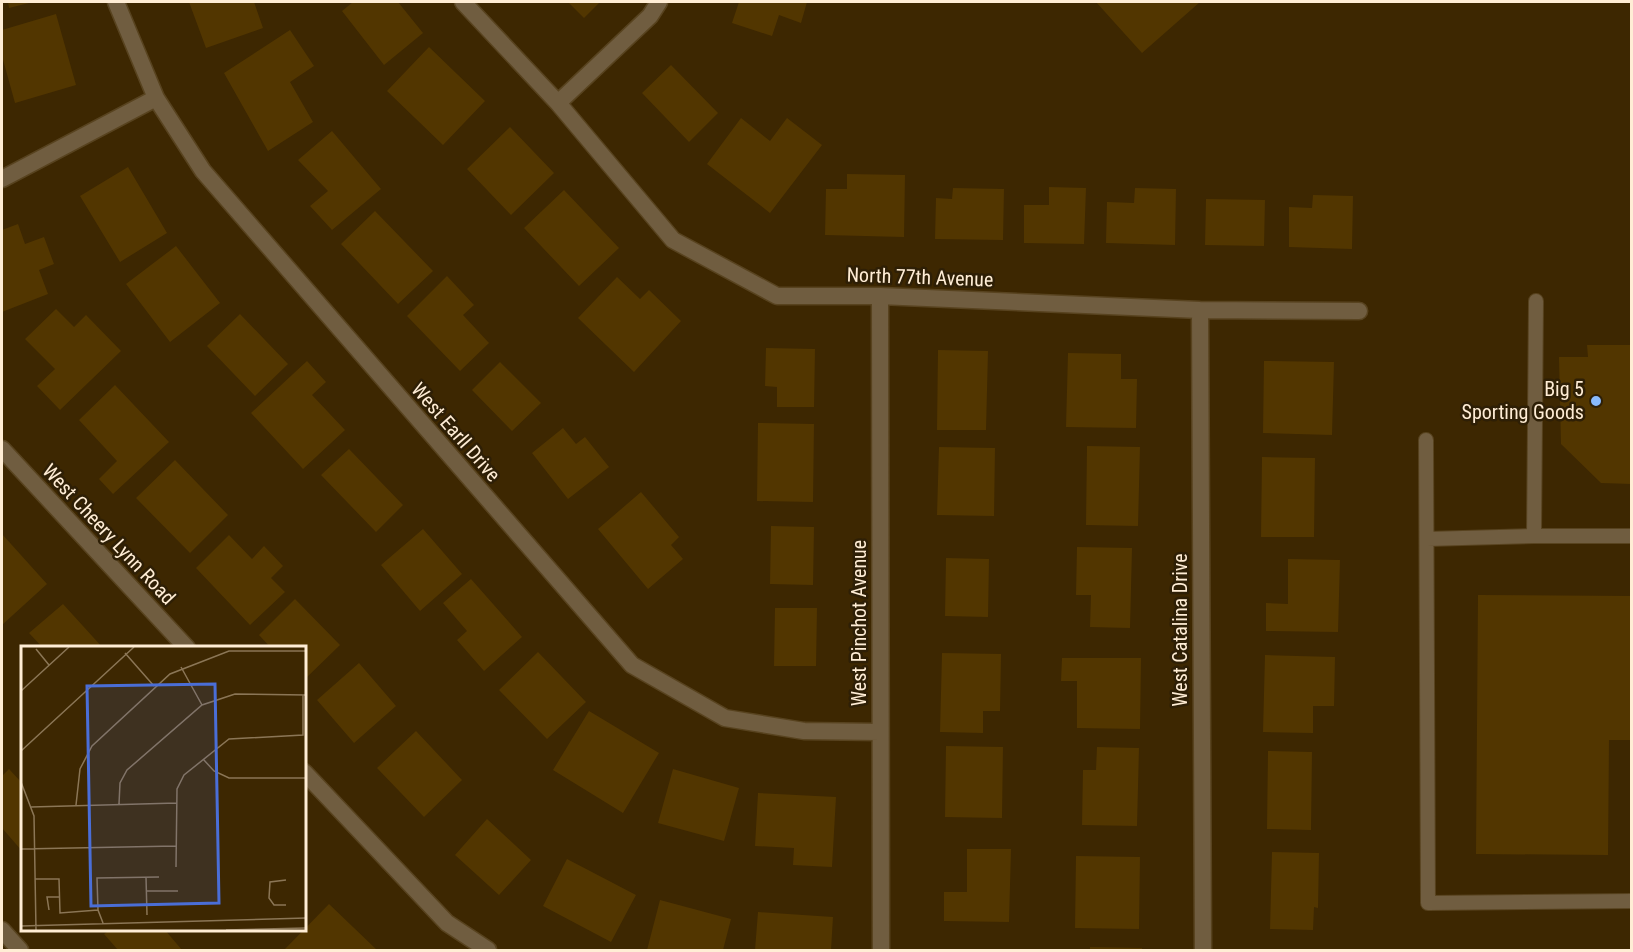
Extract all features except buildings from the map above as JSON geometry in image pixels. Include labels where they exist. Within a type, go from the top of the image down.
[{"type":"street","name":"West Earll Drive","points":[[116,2],[156,98],[203,171],[632,665],[725,718],[804,731],[880,732]]},
{"type":"street","name":"North 77th Avenue","points":[[463,2],[558,103],[673,240],[777,296],[880,296],[1200,310],[1359,311]]},
{"type":"street","points":[[558,103],[650,16],[659,2]]},
{"type":"street","points":[[2,179],[156,98]]},
{"type":"street","name":"West Pinchot Avenue","points":[[880,296],[881,951]]},
{"type":"street","name":"West Catalina Drive","points":[[1200,310],[1203,951]]},
{"type":"street","name":"West Cheery Lynn Road","points":[[3,454],[185,646]]},
{"type":"street","points":[[306,774],[447,923],[488,951]]},
{"type":"street","points":[[2,930],[20,951]]},
{"type":"lane","points":[[1534,536],[1536,301]]},
{"type":"lane","points":[[1426,440],[1428,903],[1632,901]]},
{"type":"lane","points":[[1426,539],[1632,536]]},
{"type":"place","name":"Big 5 Sporting Goods","points":[[1596,401]]}]
